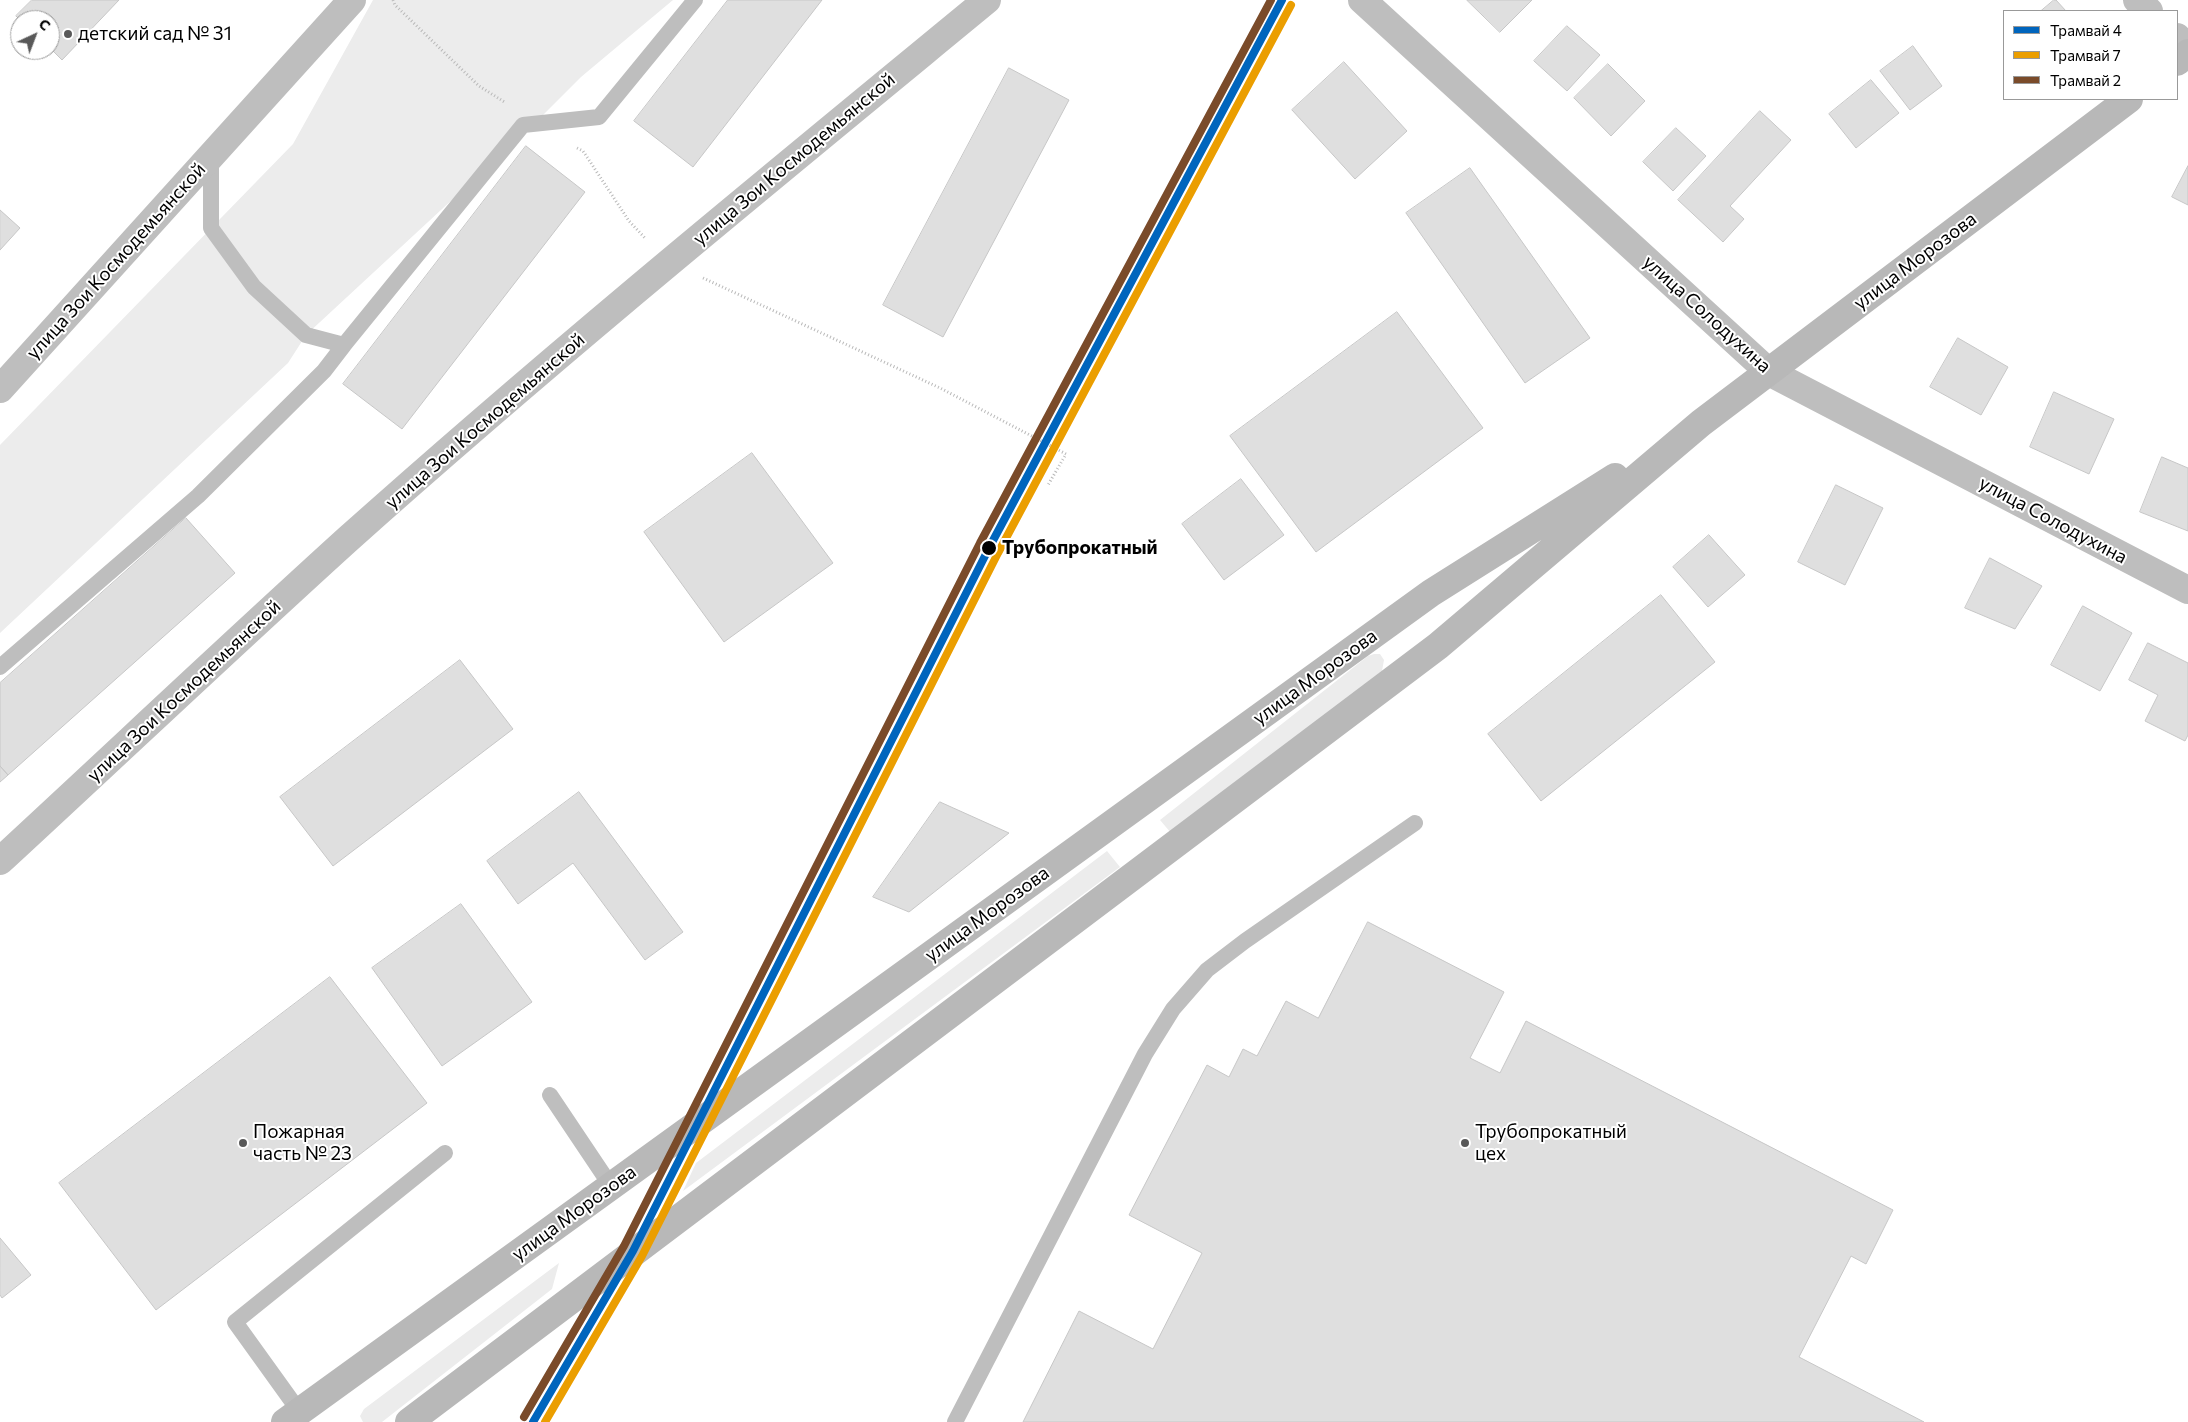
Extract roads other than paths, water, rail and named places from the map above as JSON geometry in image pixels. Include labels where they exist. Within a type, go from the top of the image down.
[{"type":"main road","points":[[2178,63],[2188,53]]},
{"type":"main road","name":"улица Морозова","points":[[409,1422],[1438,646],[1701,423],[2127,100]]},
{"type":"main road","name":"улица Морозова","points":[[298,1418],[611,1186],[1431,593],[1701,423]]},
{"type":"street","name":"улица Зои Космодемьянской","points":[[0,389],[352,0]]},
{"type":"street","name":"улица Зои Космодемьянской","points":[[0,861],[348,540],[508,399],[738,204],[987,0]]},
{"type":"street","name":"улица Солодухина","points":[[1362,0],[1769,372],[2188,590]]},
{"type":"street","points":[[2137,0],[2148,10]]},
{"type":"street","points":[[2178,38],[2188,48]]},
{"type":"lane","points":[[0,667],[198,496],[324,371],[523,125],[599,117],[694,0]]},
{"type":"lane","points":[[211,156],[211,228],[254,287],[306,335],[344,345]]},
{"type":"lane","points":[[955,1422],[1145,1054],[1173,1009],[1207,970],[1222,958],[1415,823]]},
{"type":"lane","points":[[550,1095],[611,1186]]},
{"type":"lane","points":[[298,1418],[235,1322],[445,1153]]},
{"type":"tram line","name":"2","points":[[524,1417],[624,1246],[980,543],[1271,0]]},
{"type":"tram line","name":"4","points":[[533,1422],[633,1251],[989,548],[1282,0]]},
{"type":"tram line","name":"7","points":[[545,1422],[642,1256],[998,553],[1291,5]]},
{"type":"place","name":"детский сад № 31","points":[[68,34]]},
{"type":"place","name":"Трубопрокатный","points":[[989,548]]},
{"type":"place","name":"Пожарная часть № 23","points":[[243,1143]]},
{"type":"place","name":"Трубопрокатный цех","points":[[1465,1143]]}]
